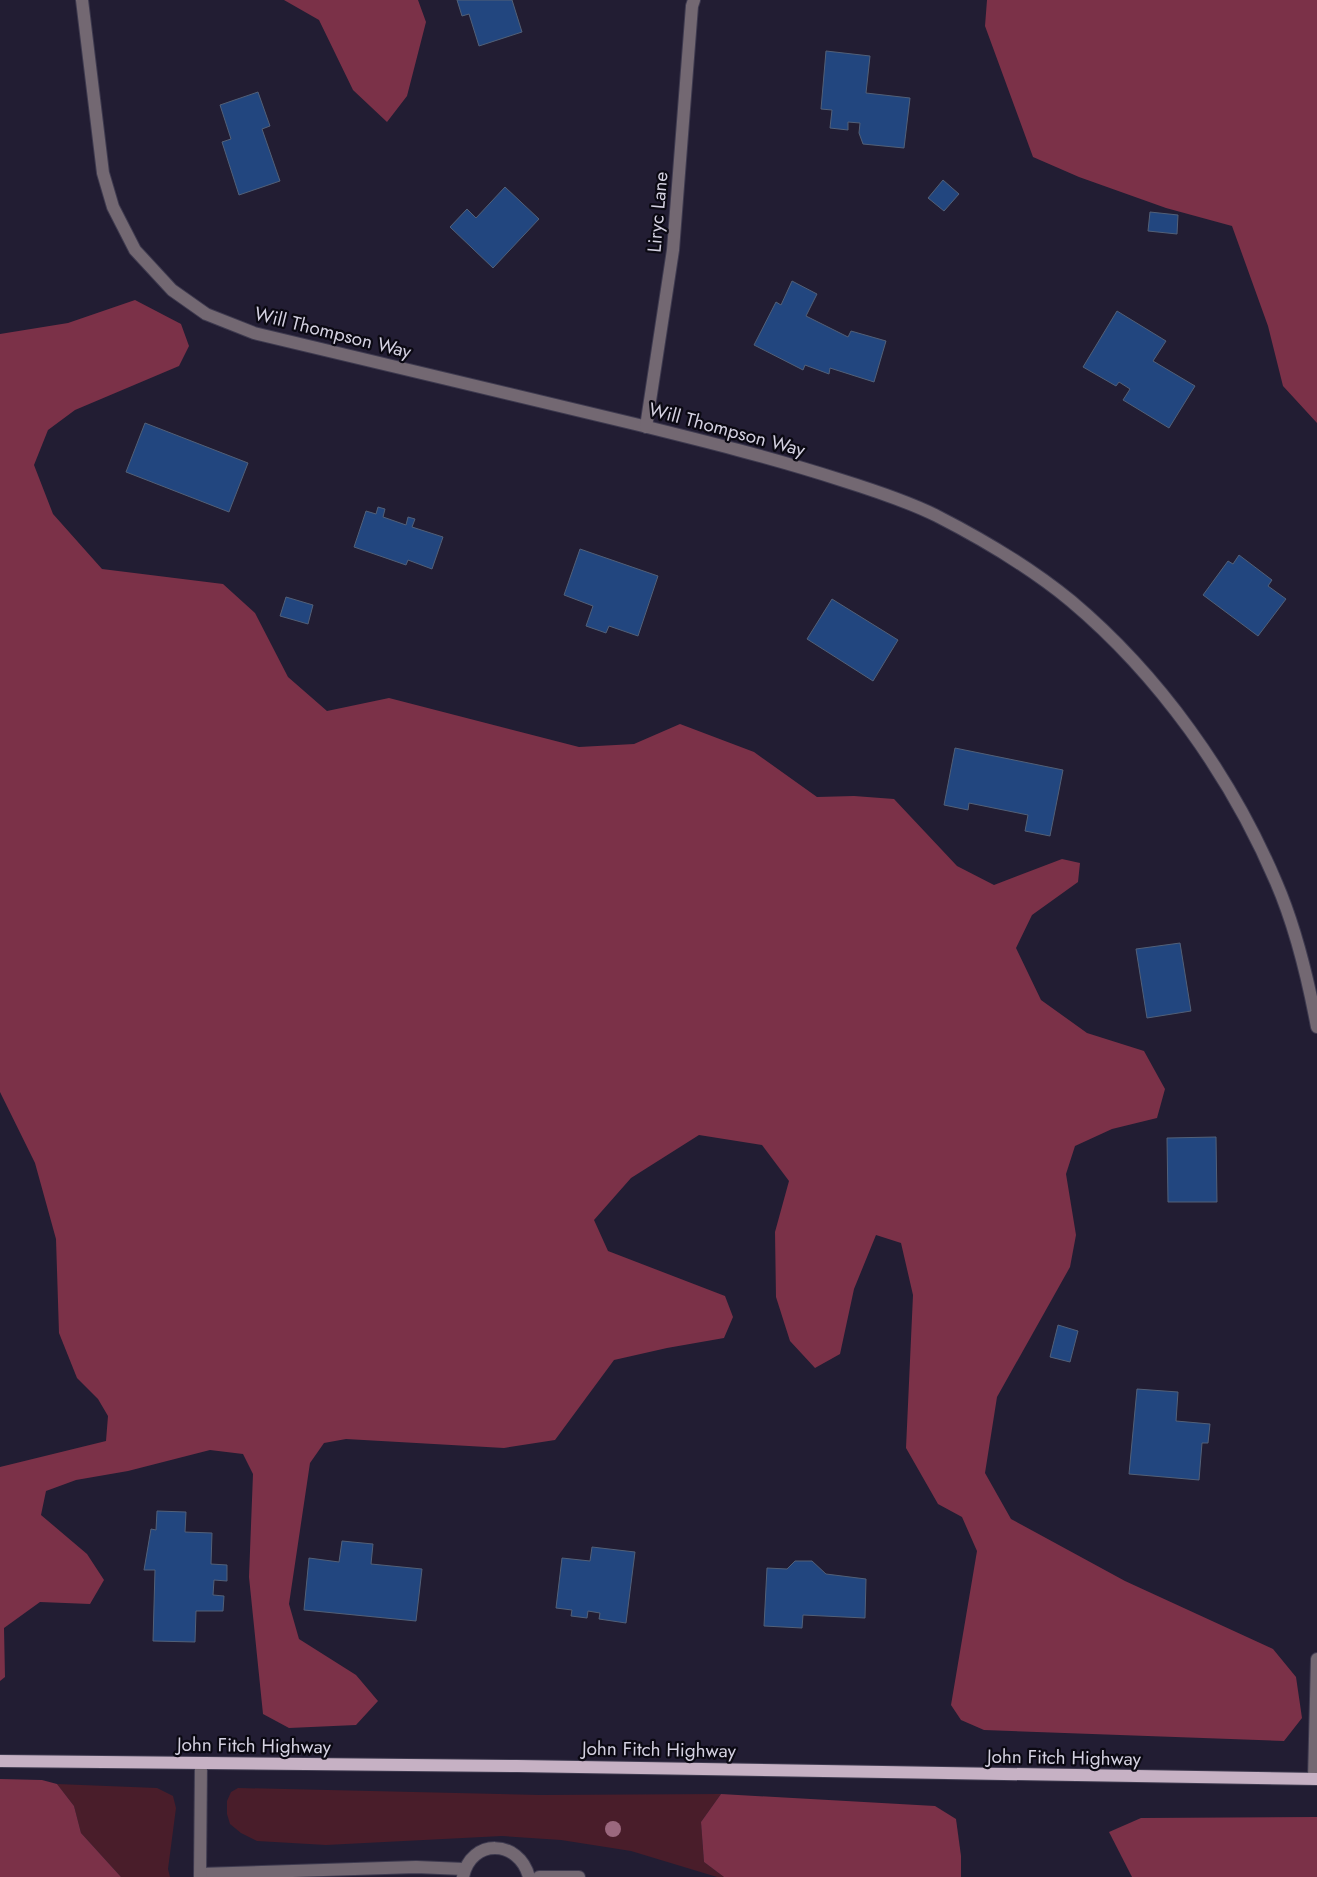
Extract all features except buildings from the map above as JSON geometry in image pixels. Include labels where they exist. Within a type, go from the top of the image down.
[{"type":"main road","name":"John Fitch Highway","points":[[0,1761],[784,1770],[1316,1779]]},
{"type":"street","name":"Will Thompson Way","points":[[82,0],[103,172],[113,207],[135,250],[172,290],[206,314],[254,332],[747,451],[877,491],[936,516],[990,546],[1069,600],[1105,632],[1161,695],[1198,742],[1227,786],[1253,832],[1277,884],[1297,941],[1317,1028]]},
{"type":"street","name":"Liryc Lane","points":[[646,427],[673,250],[694,0]]},
{"type":"street","points":[[1316,1779],[1317,1659]]},
{"type":"street","points":[[201,1763],[200,1876],[327,1873],[416,1867],[464,1873],[470,1860],[478,1853],[488,1848],[499,1848],[510,1851],[519,1857],[526,1866],[528,1877]]},
{"type":"street","points":[[539,1877],[579,1877]]},
{"type":"shaded area","points":[[284,0],[418,0],[426,22],[407,96],[387,122],[353,90],[319,20]]},
{"type":"shaded area","points":[[987,0],[1317,0],[1317,423],[1283,386],[1268,326],[1232,226],[1166,208],[1079,177],[1033,157],[985,26]]},
{"type":"shaded area","points":[[135,300],[181,324],[189,346],[179,366],[75,410],[48,430],[34,465],[53,514],[102,569],[223,584],[255,613],[288,677],[327,711],[389,698],[579,747],[634,744],[680,724],[754,752],[817,797],[854,796],[894,799],[957,866],[994,885],[1062,859],[1080,863],[1078,882],[1032,915],[1016,948],[1041,1000],[1087,1033],[1144,1051],[1165,1089],[1157,1118],[1112,1129],[1075,1146],[1066,1174],[1076,1235],[1070,1267],[997,1397],[985,1473],[1011,1519],[1125,1581],[1273,1649],[1296,1677],[1302,1718],[1284,1741],[984,1730],[961,1720],[951,1705],[977,1551],[962,1517],[938,1504],[906,1448],[913,1295],[901,1243],[876,1235],[854,1289],[840,1354],[815,1368],[790,1341],[776,1297],[775,1232],[789,1181],[762,1145],[699,1135],[631,1178],[594,1220],[608,1251],[725,1296],[733,1317],[724,1338],[614,1360],[555,1440],[504,1448],[346,1439],[324,1443],[310,1463],[289,1604],[299,1639],[356,1675],[378,1701],[356,1725],[289,1728],[263,1714],[249,1577],[253,1474],[243,1454],[210,1450],[128,1471],[76,1480],[46,1491],[41,1515],[87,1554],[104,1580],[90,1604],[40,1602],[4,1628],[5,1677],[0,1681],[0,1467],[106,1441],[108,1416],[98,1399],[77,1378],[59,1333],[56,1239],[35,1163],[0,1092],[0,334],[68,323]]},
{"type":"shaded area","points":[[0,1779],[42,1780],[57,1784],[74,1806],[81,1833],[121,1877],[0,1877]]},
{"type":"shaded area","points":[[57,1784],[157,1788],[173,1796],[176,1808],[168,1869],[170,1877],[121,1877],[81,1833],[74,1806]]},
{"type":"shaded area","points":[[238,1788],[540,1795],[721,1794],[701,1822],[704,1862],[724,1877],[717,1877],[631,1851],[561,1840],[502,1836],[326,1845],[257,1841],[241,1833],[230,1824],[227,1814],[227,1801],[231,1792]]},
{"type":"shaded area","points":[[721,1794],[935,1806],[956,1819],[961,1856],[961,1877],[724,1877],[704,1862],[701,1822]]},
{"type":"shaded area","points":[[1317,1817],[1317,1877],[1132,1877],[1109,1832],[1141,1818]]}]
